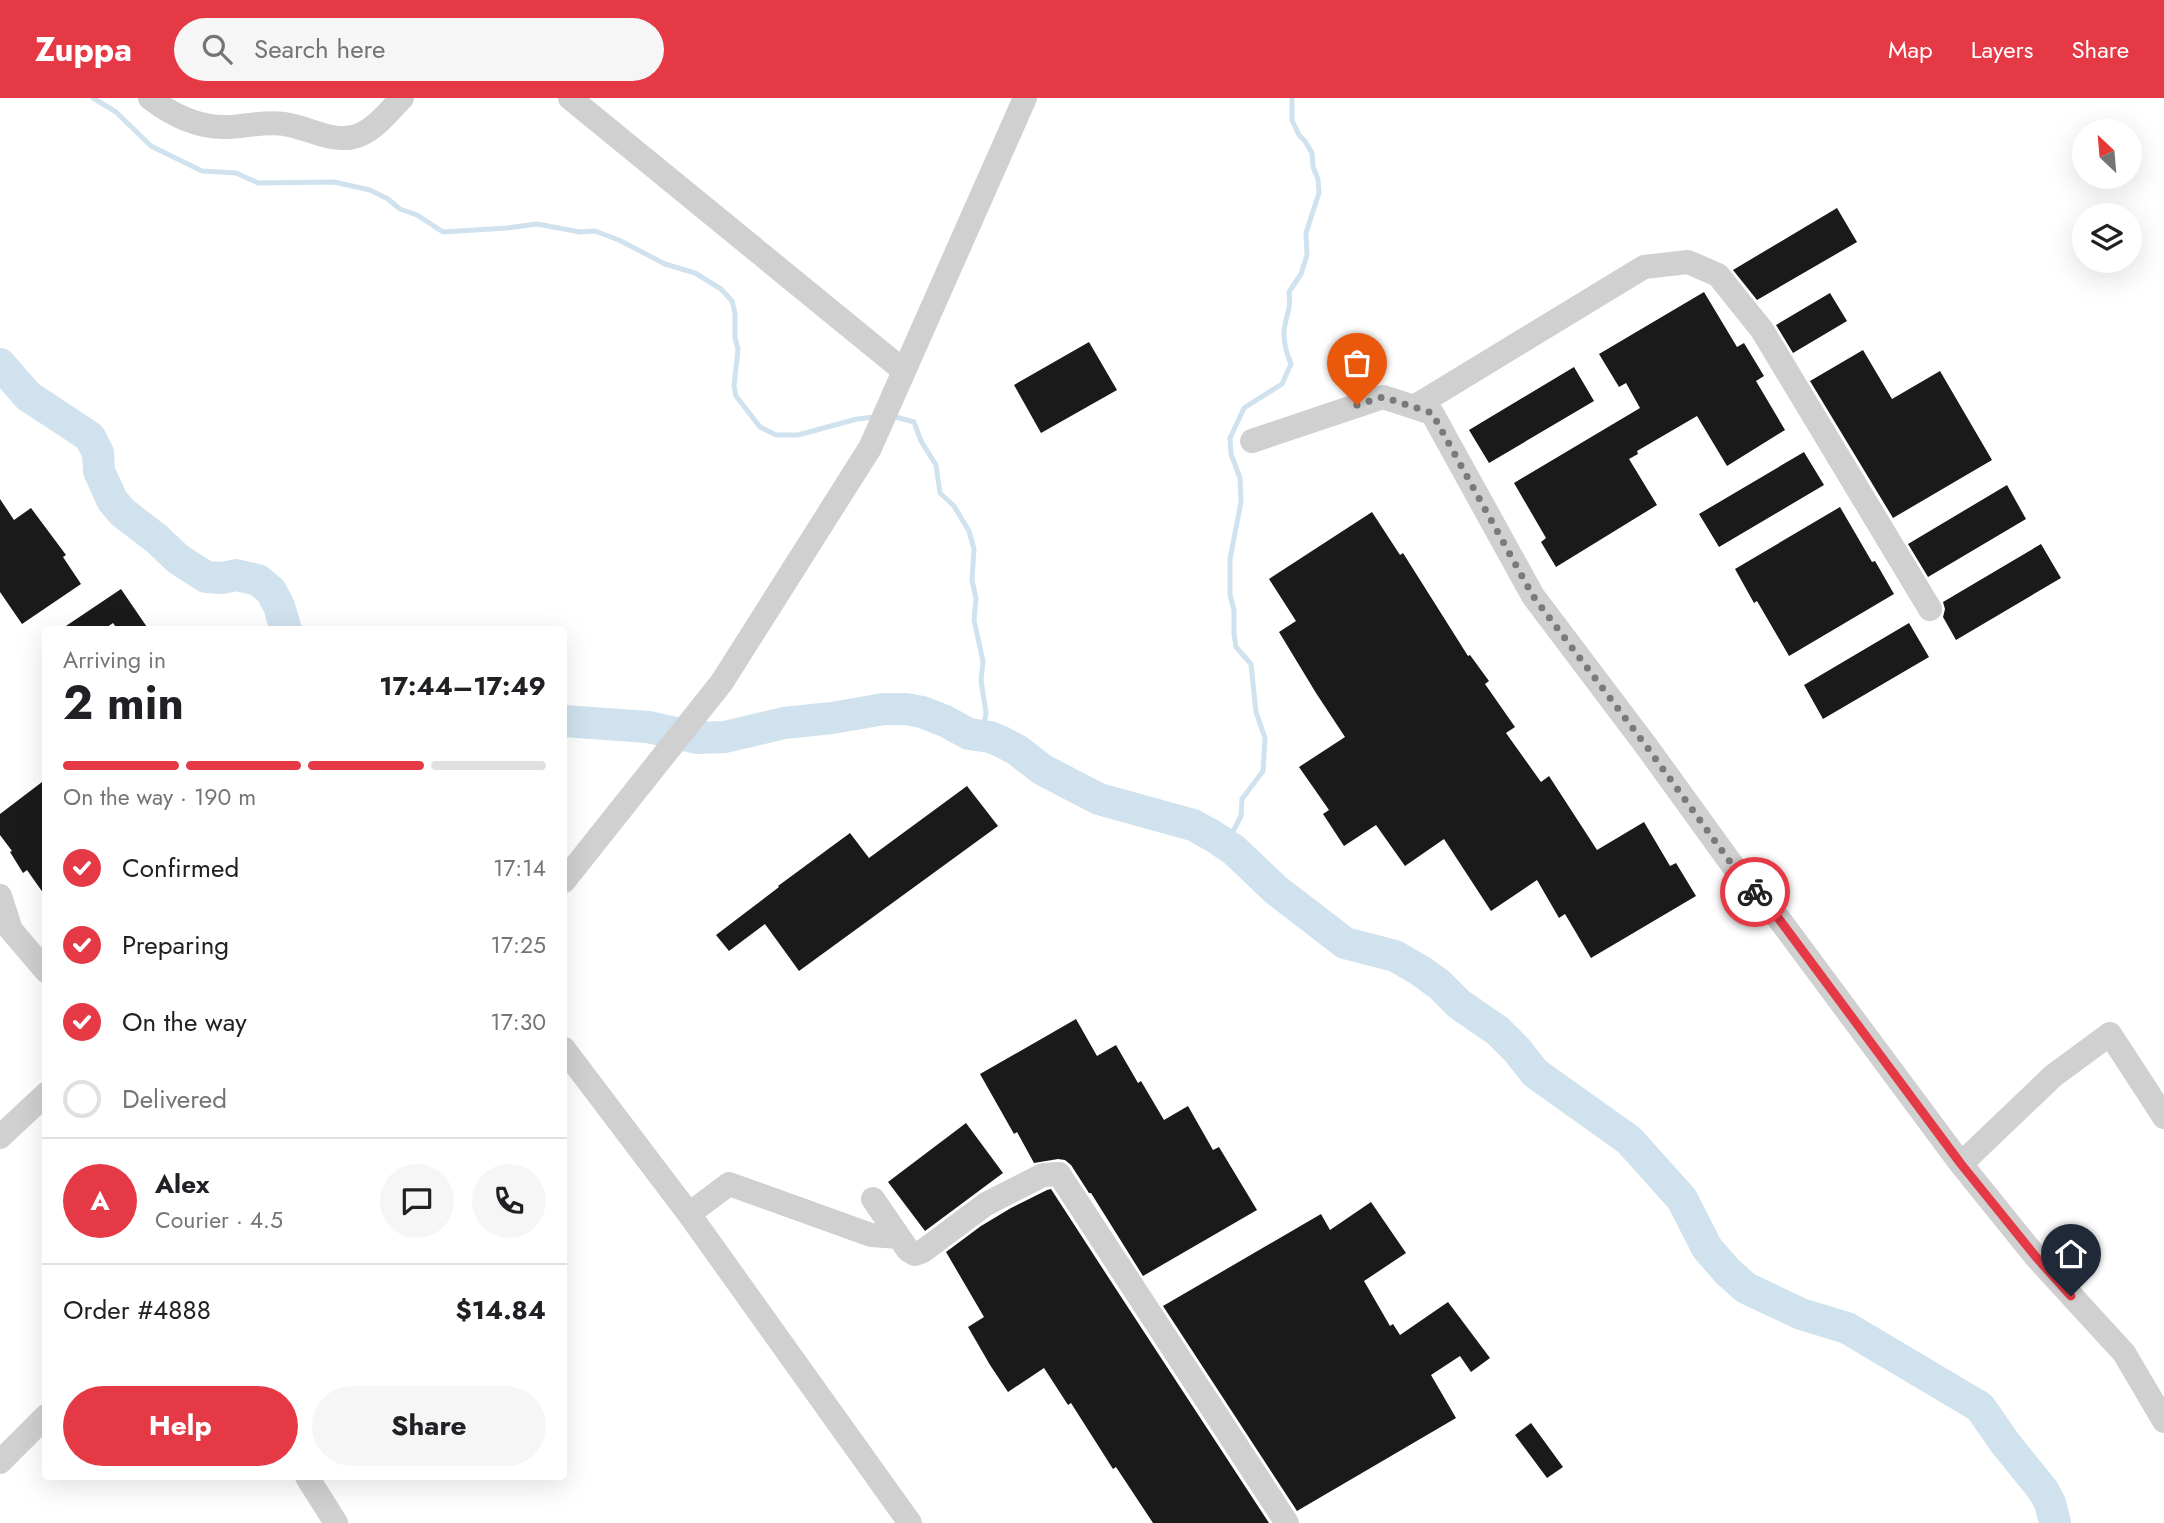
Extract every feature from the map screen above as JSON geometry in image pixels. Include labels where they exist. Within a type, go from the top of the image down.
[{"type":"street","points":[[150,98],[178,117],[205,125],[225,127],[279,123],[343,139],[356,136],[375,126],[402,98]]},
{"type":"street","points":[[570,98],[904,371]]},
{"type":"street","points":[[567,877],[702,708],[742,651],[879,431],[1025,98]]},
{"type":"street","points":[[1414,407],[1644,267],[1688,262],[1718,275],[1762,330],[1930,608]]},
{"type":"street","points":[[1252,441],[1383,397],[1432,413],[1533,596],[1741,877],[1779,919],[1961,1164],[2036,1257],[2124,1353],[2164,1421]]},
{"type":"street","points":[[0,896],[11,930],[42,966]]},
{"type":"street","points":[[1961,1164],[2053,1076],[2110,1034],[2164,1117]]},
{"type":"street","points":[[567,1053],[689,1213],[909,1523]]},
{"type":"street","points":[[0,1137],[42,1098]]},
{"type":"street","points":[[873,1199],[908,1250],[915,1254],[923,1251],[986,1204],[1043,1175],[1059,1174],[1287,1523]]},
{"type":"street","points":[[689,1213],[729,1184],[870,1235],[899,1237]]},
{"type":"street","points":[[0,1462],[42,1420]]},
{"type":"street","points":[[309,1480],[336,1523]]},
{"type":"building","points":[[1837,208],[1857,242],[1757,300],[1733,270]]},
{"type":"building","points":[[1704,292],[1737,347],[1744,343],[1764,376],[1756,381],[1785,430],[1727,466],[1697,416],[1637,451],[1638,454],[1629,459],[1657,505],[1556,567],[1541,542],[1546,538],[1514,483],[1640,408],[1626,383],[1619,387],[1599,354]]},
{"type":"building","points":[[1830,293],[1847,321],[1793,353],[1776,325]]},
{"type":"building","points":[[1089,342],[1117,390],[1041,433],[1014,385]]},
{"type":"building","points":[[1863,350],[1892,399],[1940,371],[1992,460],[1893,518],[1810,381]]},
{"type":"building","points":[[1574,367],[1594,401],[1489,463],[1469,430]]},
{"type":"building","points":[[1804,452],[1824,485],[1719,547],[1699,514]]},
{"type":"building","points":[[2007,485],[2026,519],[1928,577],[1908,544]]},
{"type":"building","points":[[0,499],[14,520],[31,508],[66,555],[63,557],[81,584],[22,624],[0,592]]},
{"type":"building","points":[[1840,507],[1894,594],[1789,656],[1735,569]]},
{"type":"building","points":[[1372,512],[1400,555],[1403,553],[1468,656],[1470,655],[1489,681],[1485,684],[1515,727],[1506,733],[1541,782],[1549,776],[1597,850],[1644,822],[1670,866],[1676,863],[1696,896],[1591,958],[1565,914],[1559,918],[1537,880],[1491,911],[1444,839],[1405,866],[1376,825],[1344,846],[1323,814],[1329,810],[1299,767],[1345,737],[1279,632],[1296,621],[1269,579]]},
{"type":"building","points":[[2041,544],[2061,578],[1956,640],[1943,617],[1943,602]]},
{"type":"building","points":[[121,589],[146,626],[115,626],[113,623],[109,626],[66,626]]},
{"type":"building","points":[[1909,623],[1929,657],[1823,719],[1804,685]]},
{"type":"building","points":[[42,782],[42,891],[27,870],[23,873],[0,835],[0,814]]},
{"type":"building","points":[[967,786],[998,826],[799,971],[765,924],[729,951],[716,935],[850,833],[869,858]]},
{"type":"building","points":[[1076,1019],[1097,1056],[1116,1045],[1164,1120],[1188,1106],[1213,1150],[1219,1147],[1257,1210],[1143,1276],[1071,1165],[1058,1159],[1034,1163],[980,1074]]},
{"type":"building","points":[[966,1123],[1003,1173],[925,1231],[888,1182]]},
{"type":"building","points":[[1051,1189],[1269,1523],[1153,1523],[1044,1368],[1008,1392],[990,1365],[968,1327],[984,1317],[946,1252],[1011,1208]]},
{"type":"building","points":[[1371,1202],[1406,1253],[1364,1281],[1390,1326],[1393,1324],[1400,1335],[1448,1302],[1490,1358],[1471,1372],[1460,1356],[1431,1375],[1456,1418],[1297,1511],[1163,1306],[1321,1214],[1330,1230]]},
{"type":"building","points":[[1531,1423],[1563,1467],[1547,1478],[1515,1435]]},
{"type":"waterway","points":[[93,98],[116,112],[151,146],[202,171],[236,173],[258,183],[334,182],[370,190],[443,232],[537,224],[580,232],[595,231],[619,240],[665,264],[695,273],[721,289],[732,301],[738,349],[734,386],[736,396],[760,427],[776,435],[798,435],[857,419],[875,417]]},
{"type":"waterway","points":[[1226,845],[1241,816],[1242,799],[1263,771],[1265,738],[1256,712],[1251,664],[1236,647],[1234,634],[1230,559],[1241,502],[1240,478],[1231,454],[1230,438],[1244,408],[1282,384],[1291,364],[1284,335],[1289,292],[1301,274],[1307,255],[1306,233],[1319,193],[1312,153],[1292,120],[1292,98]]},
{"type":"waterway","points":[[0,364],[28,396],[90,437],[98,453],[99,471],[112,500],[122,512],[178,559],[206,577],[223,578],[236,575],[258,580],[271,591],[285,626]]},
{"type":"waterway","points":[[892,416],[914,422],[921,441],[936,465],[940,493],[954,506],[969,531],[974,549],[974,620],[983,661],[981,680],[986,713],[982,736]]},
{"type":"waterway","points":[[567,721],[648,727],[698,738],[725,737],[784,723],[884,709],[906,709],[945,721],[969,734],[1002,742],[1043,770],[1099,799],[1193,825],[1234,850],[1276,890],[1345,943],[1395,956],[1421,971],[1459,1004],[1498,1031],[1535,1073],[1629,1140],[1682,1199],[1707,1248],[1746,1288],[1801,1314],[1847,1328],[1980,1407],[2043,1490],[2050,1503],[2055,1523]]},
{"type":"way so far","points":[[1357,405],[1383,397],[1432,413],[1533,596],[1741,877],[1755,892]]},
{"type":"route","points":[[1755,892],[1779,919],[1961,1164],[2071,1296]]}]
